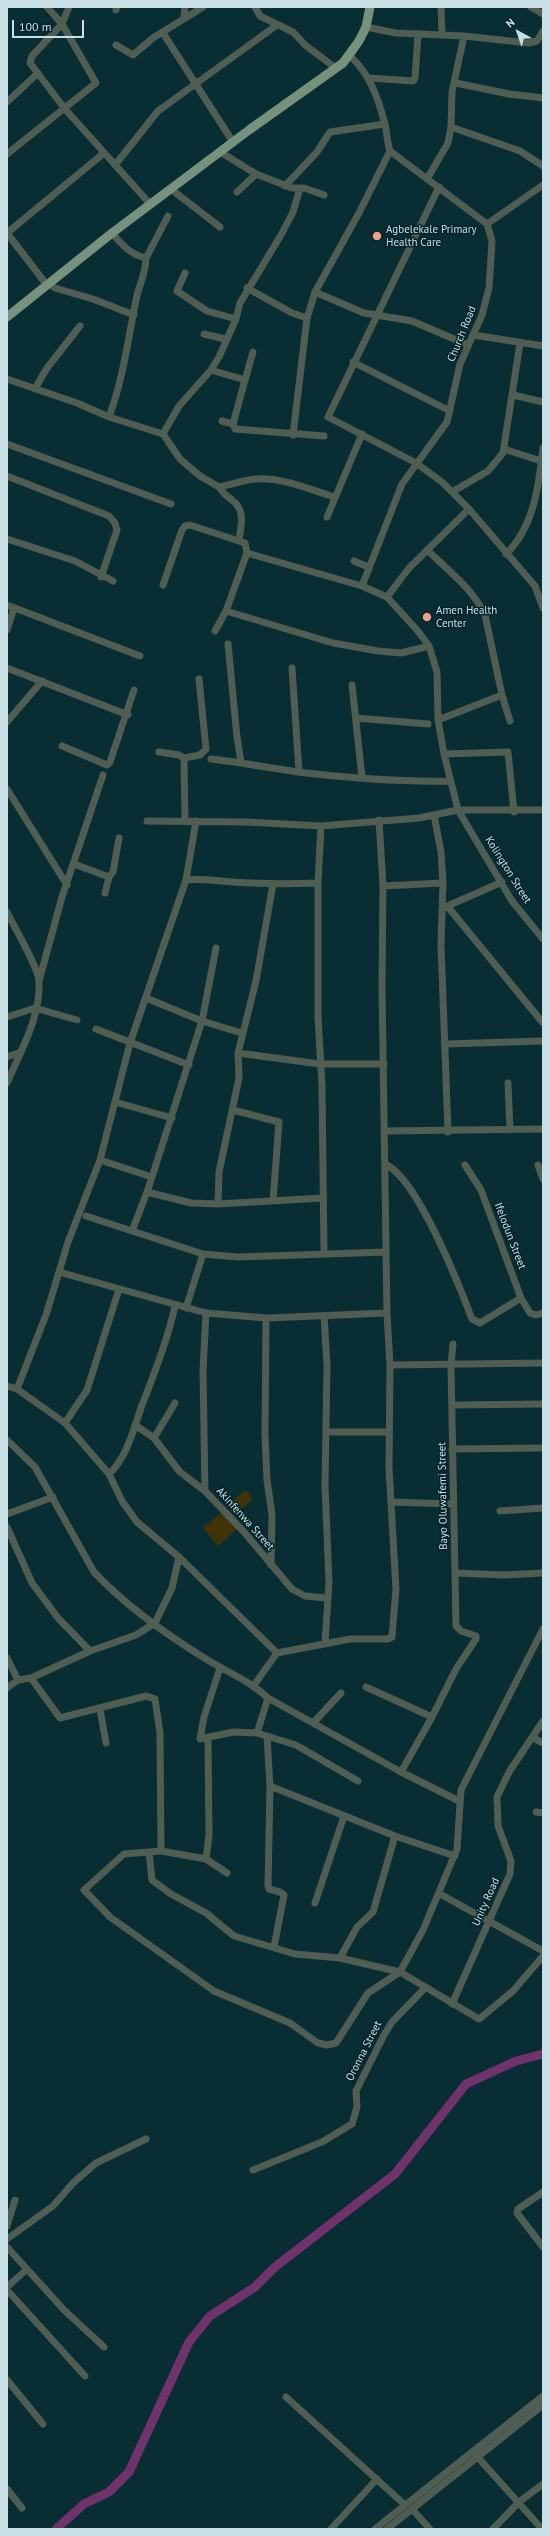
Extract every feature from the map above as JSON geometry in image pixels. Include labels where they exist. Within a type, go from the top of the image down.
[{"type":"main road","points":[[7,317],[45,281],[112,233],[230,139],[309,86],[333,66],[347,53],[355,40],[366,7]]},
{"type":"main road","points":[[7,310],[149,203],[172,190],[222,153],[249,130],[350,56],[366,27],[370,7]]},
{"type":"street","points":[[7,154],[95,85],[96,81],[62,24],[47,7]]},
{"type":"street","points":[[69,7],[62,24],[32,56],[30,64],[65,109],[149,203]]},
{"type":"street","points":[[184,17],[185,7]]},
{"type":"street","points":[[116,45],[133,56],[153,38],[163,33],[184,17],[203,7]]},
{"type":"street","points":[[255,7],[260,16],[293,32],[305,45],[333,66]]},
{"type":"street","points":[[441,7],[442,35]]},
{"type":"street","points":[[531,7],[543,14]]},
{"type":"street","points":[[115,165],[158,111],[196,86],[277,25]]},
{"type":"street","points":[[366,27],[418,35],[464,36],[534,43],[543,31]]},
{"type":"street","points":[[163,33],[230,139]]},
{"type":"street","points":[[368,78],[413,81],[415,78],[418,35]]},
{"type":"street","points":[[427,179],[445,149],[451,127],[452,92],[456,83],[464,36]]},
{"type":"street","points":[[293,435],[307,318],[315,292],[359,213],[390,151],[385,124],[368,78],[350,56]]},
{"type":"street","points":[[7,102],[38,74]]},
{"type":"street","points":[[456,83],[509,94],[543,98]]},
{"type":"street","points":[[285,186],[317,152],[330,132],[385,124]]},
{"type":"street","points":[[451,127],[520,151],[543,166]]},
{"type":"street","points":[[390,151],[487,224],[543,185]]},
{"type":"street","points":[[104,152],[7,233],[45,281],[55,288],[93,299],[134,315]]},
{"type":"street","points":[[222,153],[256,174],[285,186],[300,188],[324,195]]},
{"type":"street","points":[[237,192],[256,174]]},
{"type":"street","points":[[438,187],[328,414],[330,418],[416,464],[452,492],[469,509],[535,586],[543,608]]},
{"type":"street","points":[[164,434],[179,406],[211,370],[236,319],[247,288],[281,235],[293,212],[300,188]]},
{"type":"street","points":[[172,190],[220,227]]},
{"type":"street","points":[[109,417],[123,376],[134,315],[146,270],[146,258],[168,216]]},
{"type":"street","name":"Church Road","points":[[362,586],[368,567],[402,484],[444,428],[450,411],[460,364],[484,310],[491,277],[492,235],[487,224]]},
{"type":"street","points":[[112,233],[123,247],[137,256],[146,258]]},
{"type":"street","points":[[185,273],[177,291],[208,311],[236,319]]},
{"type":"street","points":[[247,288],[288,311],[307,318]]},
{"type":"street","points":[[315,292],[364,314],[376,314],[412,321],[468,345]]},
{"type":"street","points":[[35,389],[47,368],[80,326]]},
{"type":"street","points":[[204,334],[225,339]]},
{"type":"street","points":[[474,335],[520,343],[543,344]]},
{"type":"street","points":[[452,492],[488,471],[499,460],[504,449],[520,343]]},
{"type":"street","points":[[233,424],[253,352]]},
{"type":"street","points":[[353,362],[450,411]]},
{"type":"street","points":[[211,370],[245,380]]},
{"type":"street","points":[[7,379],[76,403],[109,417],[164,434],[187,466],[219,487],[221,492],[237,503],[241,510],[239,540]]},
{"type":"street","points":[[513,395],[543,402]]},
{"type":"street","points":[[222,421],[233,424],[236,429],[293,435],[324,436]]},
{"type":"street","points":[[327,517],[362,434]]},
{"type":"street","points":[[7,444],[171,504]]},
{"type":"street","points":[[506,554],[524,530],[531,513],[543,448]]},
{"type":"street","points":[[504,449],[541,461]]},
{"type":"street","points":[[7,476],[109,516],[115,523],[116,530],[101,577]]},
{"type":"street","points":[[219,487],[256,479],[292,484],[335,498]]},
{"type":"street","points":[[387,597],[426,550],[469,509]]},
{"type":"street","points":[[163,585],[186,526],[190,525],[239,540],[247,545],[247,553],[226,611],[215,631]]},
{"type":"street","points":[[7,540],[75,561],[101,577],[113,581]]},
{"type":"street","points":[[426,550],[460,581],[479,603],[485,615],[502,695],[510,721]]},
{"type":"street","points":[[226,611],[333,643],[378,651],[400,653],[429,646],[387,597],[362,586],[247,553]]},
{"type":"street","points":[[354,561],[368,567]]},
{"type":"street","points":[[7,605],[140,656]]},
{"type":"street","points":[[7,630],[14,608]]},
{"type":"street","points":[[228,644],[236,737],[242,762]]},
{"type":"street","name":"Kolington Street","points":[[429,646],[437,672],[438,720],[444,754],[458,810],[516,908],[543,939]]},
{"type":"street","points":[[7,668],[128,715]]},
{"type":"street","points":[[292,668],[299,772]]},
{"type":"street","points":[[159,752],[179,755],[184,758],[200,755],[206,749],[198,679]]},
{"type":"street","points":[[7,722],[42,681]]},
{"type":"street","points":[[352,685],[362,777]]},
{"type":"street","points":[[62,746],[107,765],[110,762],[128,715],[134,690]]},
{"type":"street","points":[[438,720],[502,695]]},
{"type":"street","points":[[356,718],[428,724]]},
{"type":"street","points":[[444,754],[508,752],[514,812]]},
{"type":"street","points":[[184,758],[185,820]]},
{"type":"street","points":[[211,759],[242,762],[299,772],[422,781],[450,781]]},
{"type":"street","points":[[7,1083],[21,1052],[35,1008],[39,981],[67,885],[103,775]]},
{"type":"street","points":[[7,789],[67,885]]},
{"type":"street","points":[[147,821],[185,820],[196,822],[321,826],[434,815],[458,810],[514,812],[543,810]]},
{"type":"street","points":[[434,815],[441,852],[445,907],[441,945],[446,1044],[448,1132]]},
{"type":"street","points":[[254,1685],[277,1653],[350,1639],[388,1639],[392,1637],[395,1630],[396,1589],[389,1432],[390,1365],[387,1313],[384,1131],[383,886],[379,820]]},
{"type":"street","points":[[17,1389],[59,1272],[68,1242],[100,1160],[130,1043],[186,880],[196,822]]},
{"type":"street","points":[[321,826],[318,883],[318,1017],[324,1253]]},
{"type":"street","points":[[105,893],[109,877],[113,872],[119,838]]},
{"type":"street","points":[[74,864],[109,877]]},
{"type":"street","points":[[186,880],[203,878],[231,882],[273,884],[318,883]]},
{"type":"street","points":[[445,907],[502,882]]},
{"type":"street","points":[[383,886],[443,883]]},
{"type":"street","points":[[218,1204],[219,1172],[239,1078],[238,1053],[256,981],[273,884]]},
{"type":"street","points":[[445,907],[543,1023]]},
{"type":"street","points":[[7,912],[39,981]]},
{"type":"street","points":[[134,1226],[172,1118],[202,1021],[216,948]]},
{"type":"street","points":[[146,998],[202,1021],[242,1033]]},
{"type":"street","points":[[7,1017],[35,1008],[77,1020]]},
{"type":"street","points":[[96,1029],[189,1065]]},
{"type":"street","points":[[446,1044],[543,1040]]},
{"type":"street","points":[[7,1057],[21,1052]]},
{"type":"street","points":[[238,1053],[320,1064],[384,1064]]},
{"type":"street","points":[[508,1082],[510,1130]]},
{"type":"street","points":[[115,1102],[172,1118]]},
{"type":"street","points":[[233,1110],[279,1122],[273,1201]]},
{"type":"street","points":[[384,1131],[448,1132],[543,1129]]},
{"type":"street","points":[[100,1160],[152,1177]]},
{"type":"street","points":[[385,1164],[394,1170],[434,1230],[472,1319],[480,1323],[521,1298]]},
{"type":"street","name":"Ifelodun Street","points":[[465,1165],[481,1190],[521,1298],[533,1315],[543,1313]]},
{"type":"street","points":[[538,1165],[543,1180]]},
{"type":"street","points":[[147,1192],[191,1203],[218,1204],[323,1198]]},
{"type":"street","points":[[86,1216],[203,1254],[238,1257],[386,1252]]},
{"type":"street","points":[[186,1308],[203,1254]]},
{"type":"street","points":[[59,1272],[175,1306],[206,1313],[266,1318],[387,1313]]},
{"type":"street","points":[[65,1423],[86,1390],[119,1289]]},
{"type":"street","points":[[109,1474],[123,1456],[167,1341],[175,1306]]},
{"type":"street","points":[[205,1491],[203,1371],[206,1313]]},
{"type":"street","points":[[324,1316],[327,1365],[326,1432],[329,1582],[326,1598],[325,1643]]},
{"type":"street","points":[[266,1318],[265,1434],[267,1480],[272,1516],[271,1566]]},
{"type":"street","name":"Bayo Oluwafemi Street","points":[[432,1717],[456,1669],[474,1643],[476,1636],[461,1631],[456,1626],[451,1365],[453,1344]]},
{"type":"street","points":[[390,1365],[543,1363]]},
{"type":"street","points":[[7,1386],[17,1389],[65,1423],[109,1474],[122,1500],[137,1522],[179,1557],[277,1653]]},
{"type":"street","points":[[154,1438],[175,1404]]},
{"type":"street","points":[[452,1405],[543,1404]]},
{"type":"street","name":"Akinfenwa Street","points":[[135,1425],[154,1438],[180,1472],[205,1491],[244,1532],[271,1566],[297,1593],[326,1598]]},
{"type":"street","points":[[326,1432],[389,1432]]},
{"type":"street","points":[[7,1440],[34,1467],[94,1572],[108,1586],[178,1642],[220,1668],[254,1685],[268,1698],[314,1722],[401,1772],[459,1801]]},
{"type":"street","points":[[452,1449],[543,1448]]},
{"type":"street","points":[[7,1514],[52,1497]]},
{"type":"street","points":[[392,1502],[453,1504]]},
{"type":"street","points":[[500,1511],[543,1508]]},
{"type":"street","points":[[7,1527],[32,1583],[58,1618],[90,1651]]},
{"type":"street","points":[[7,1688],[18,1680],[31,1678],[90,1651],[136,1635],[155,1623],[172,1588],[179,1557]]},
{"type":"street","points":[[456,1574],[504,1575],[543,1573]]},
{"type":"street","points":[[227,1873],[206,1859],[161,1851],[124,1854],[84,1890],[110,1917],[214,1992],[290,2023],[318,2043],[327,2045],[336,2043],[368,1993],[400,1972],[440,1894],[455,1856],[459,1836],[459,1801],[461,1790],[543,1629]]},
{"type":"street","points":[[7,1658],[18,1680]]},
{"type":"street","points":[[220,1668],[199,1737],[208,1738],[233,1732],[257,1733],[296,1746],[358,1781]]},
{"type":"street","points":[[31,1678],[60,1718],[146,1696],[155,1700],[160,1733],[161,1851]]},
{"type":"street","points":[[366,1687],[432,1717],[401,1772]]},
{"type":"street","points":[[314,1722],[341,1693]]},
{"type":"street","points":[[257,1733],[268,1698]]},
{"type":"street","points":[[100,1709],[106,1743]]},
{"type":"street","name":"Unity Road","points":[[452,2004],[510,1874],[511,1861],[498,1826],[497,1797],[509,1772],[543,1721]]},
{"type":"street","points":[[267,1736],[270,1786],[268,1889],[280,1892],[284,1895],[274,1947]]},
{"type":"street","points":[[206,1859],[209,1835],[208,1738]]},
{"type":"street","points":[[533,1738],[543,1743]]},
{"type":"street","points":[[270,1786],[394,1836],[455,1856]]},
{"type":"street","points":[[315,1902],[344,1816]]},
{"type":"street","points":[[340,1958],[357,1927],[373,1912],[394,1836]]},
{"type":"street","points":[[149,1852],[152,1880],[171,1894],[206,1912],[234,1936],[295,1954],[340,1958],[400,1972],[479,2019],[513,1991],[543,1956]]},
{"type":"street","points":[[440,1894],[489,1922],[524,1939],[543,1951]]},
{"type":"street","name":"Oronna Street","points":[[253,2170],[322,2142],[352,2124],[356,2107],[356,2091],[384,2035],[392,2022],[425,1988]]},
{"type":"street","points":[[7,2239],[53,2206],[73,2183],[96,2163],[146,2139]]},
{"type":"street","points":[[543,2192],[518,2209],[517,2213],[543,2246]]},
{"type":"street","points":[[7,2226],[15,2200]]},
{"type":"street","points":[[7,2247],[26,2270],[104,2347]]},
{"type":"street","points":[[7,2287],[26,2270]]},
{"type":"street","points":[[7,2290],[85,2376]]},
{"type":"street","points":[[7,2380],[43,2424]]},
{"type":"street","points":[[387,2529],[412,2509],[474,2453],[543,2396]]},
{"type":"street","points":[[286,2397],[405,2505]]},
{"type":"street","points":[[375,2529],[474,2453],[543,2405]]},
{"type":"street","points":[[474,2453],[542,2529]]},
{"type":"street","points":[[332,2529],[377,2479]]},
{"type":"street","points":[[493,2529],[519,2502],[543,2484]]},
{"type":"street","points":[[7,2489],[22,2508]]},
{"type":"street","points":[[412,2509],[430,2529]]},
{"type":"shaded area","points":[[246,1490],[253,1499],[234,1515],[227,1505]]},
{"type":"shaded area","points":[[222,1512],[237,1529],[218,1546],[203,1528]]},
{"type":"waterway","points":[[56,2529],[84,2504],[109,2492],[129,2472],[189,2342],[210,2316],[255,2287],[275,2267],[395,2174],[466,2084],[516,2061],[543,2054]]},
{"type":"place","name":"Agbelekale Primary Health Care","points":[[377,236]]},
{"type":"place","name":"Amen Health Center","points":[[427,617]]}]
